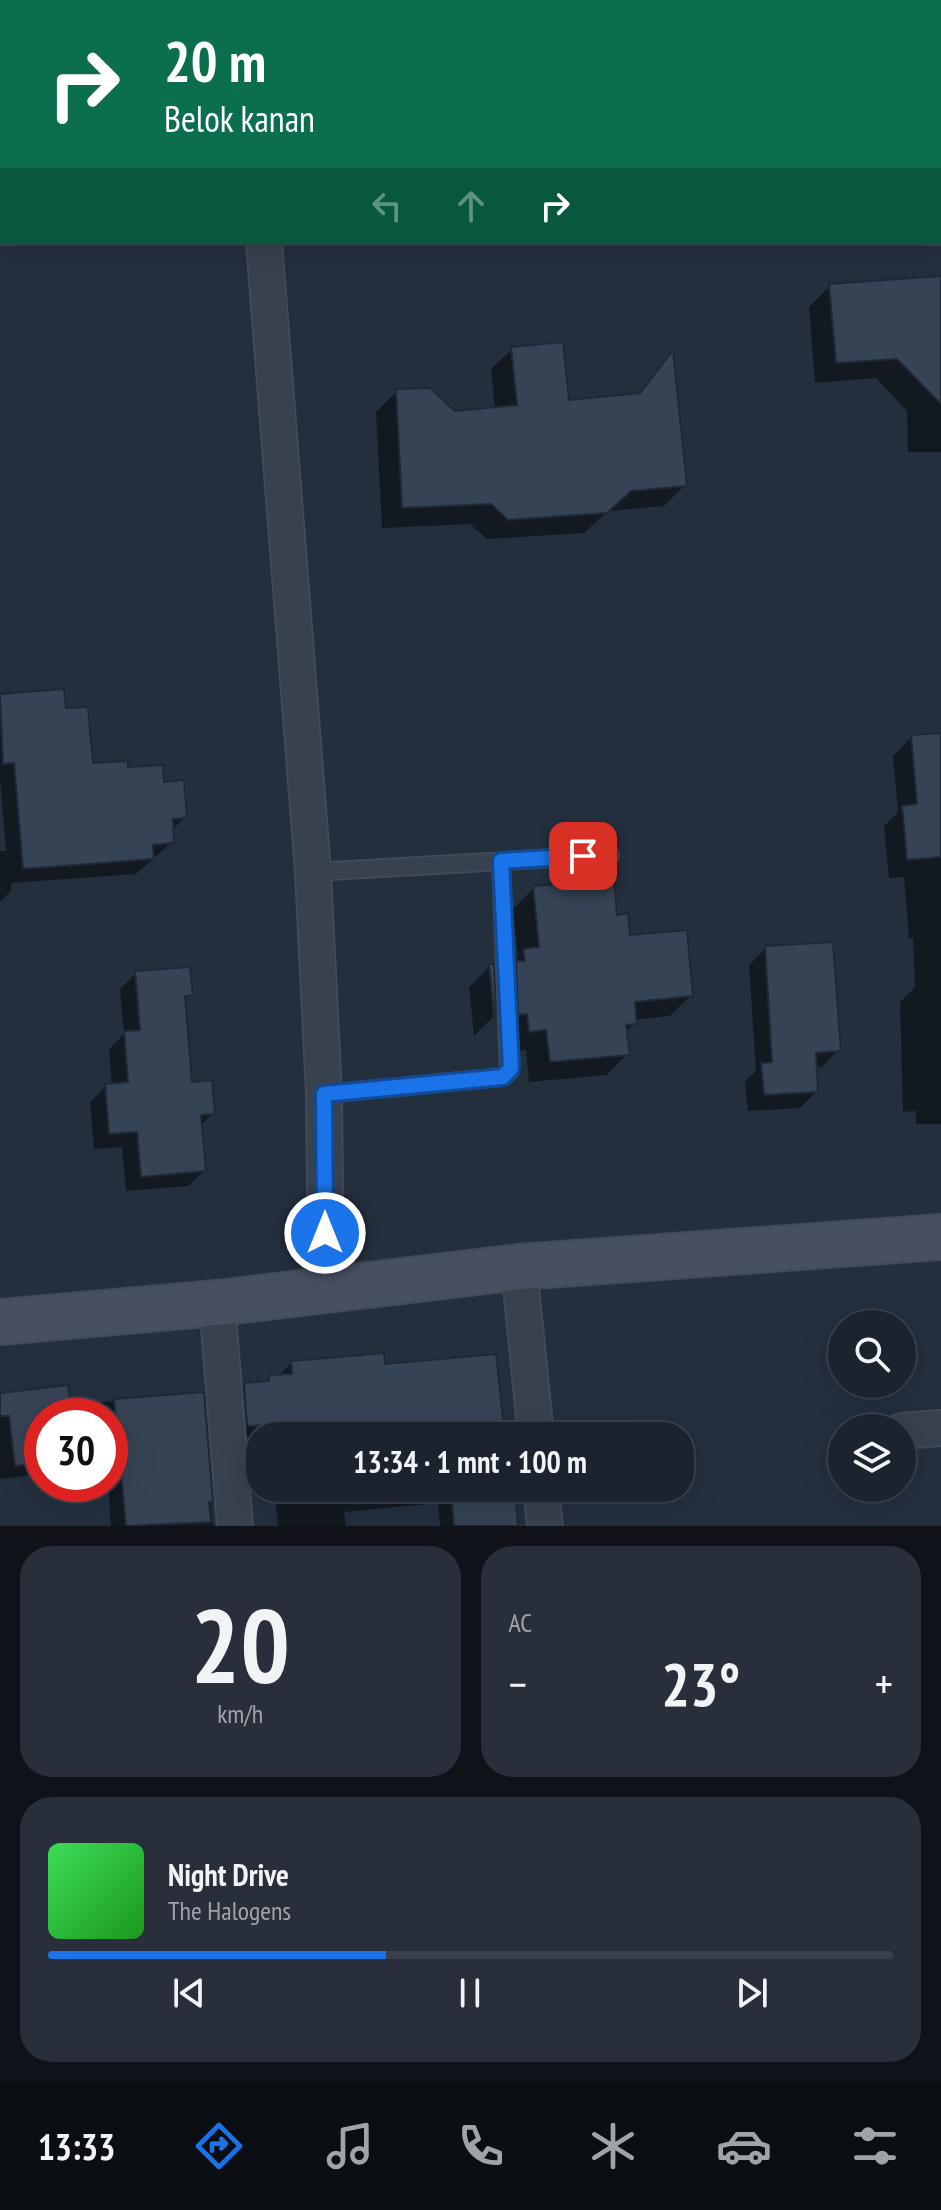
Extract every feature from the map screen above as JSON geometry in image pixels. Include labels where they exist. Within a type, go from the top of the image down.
[{"type":"main road","points":[[0,1322],[217,1303],[519,1267],[941,1237]]},
{"type":"street","points":[[264,244],[313,872],[324,1094],[326,1288]]},
{"type":"street","points":[[519,1267],[535,1422]]},
{"type":"street","points":[[217,1303],[235,1526]]},
{"type":"street","points":[[916,1430],[941,1428]]},
{"type":"street","points":[[542,1502],[545,1526]]},
{"type":"lane","points":[[313,872],[610,855]]},
{"type":"lane","points":[[324,1094],[503,1077],[509,1072],[501,861]]},
{"type":"building","points":[[941,276],[941,404],[897,359],[836,363],[829,284]]},
{"type":"building","points":[[563,342],[569,400],[640,393],[673,350],[687,486],[631,491],[607,513],[508,520],[491,504],[402,508],[396,389],[430,388],[455,411],[517,405],[511,347]]},
{"type":"building","points":[[64,689],[66,708],[88,707],[93,763],[128,761],[128,767],[163,765],[164,782],[184,780],[187,818],[173,819],[174,843],[153,845],[154,859],[23,869],[14,763],[3,764],[0,694]]},
{"type":"building","points":[[941,733],[941,857],[907,860],[902,806],[917,804],[911,735]]},
{"type":"building","points":[[614,879],[617,915],[628,913],[630,935],[687,930],[693,996],[635,1002],[637,1024],[626,1025],[630,1055],[550,1062],[546,1030],[529,1032],[527,1014],[518,1015],[516,961],[525,961],[523,949],[539,947],[533,886]]},
{"type":"building","points":[[833,942],[841,1051],[816,1053],[818,1092],[764,1095],[761,1063],[772,1062],[765,946]]},
{"type":"building","points":[[489,964],[494,964],[494,1017]]},
{"type":"building","points":[[190,967],[193,995],[185,996],[192,1082],[212,1080],[215,1114],[201,1115],[206,1171],[141,1177],[137,1132],[109,1134],[105,1084],[128,1082],[124,1031],[140,1030],[135,971]]},
{"type":"building","points":[[384,1353],[385,1364],[496,1354],[503,1422],[247,1422],[244,1383],[269,1381],[269,1375],[292,1374],[291,1361]]},
{"type":"building","points":[[68,1385],[70,1398],[24,1398],[24,1465],[15,1466],[9,1416],[0,1416],[0,1393]]},
{"type":"building","points":[[204,1392],[213,1502],[209,1502],[211,1522],[126,1526],[124,1502],[128,1502],[127,1398]]},
{"type":"building","points":[[452,1502],[516,1502],[518,1526],[454,1526]]},
{"type":"route","points":[[325,1233],[324,1094],[507,1075],[511,1068],[501,861],[583,856]]}]
